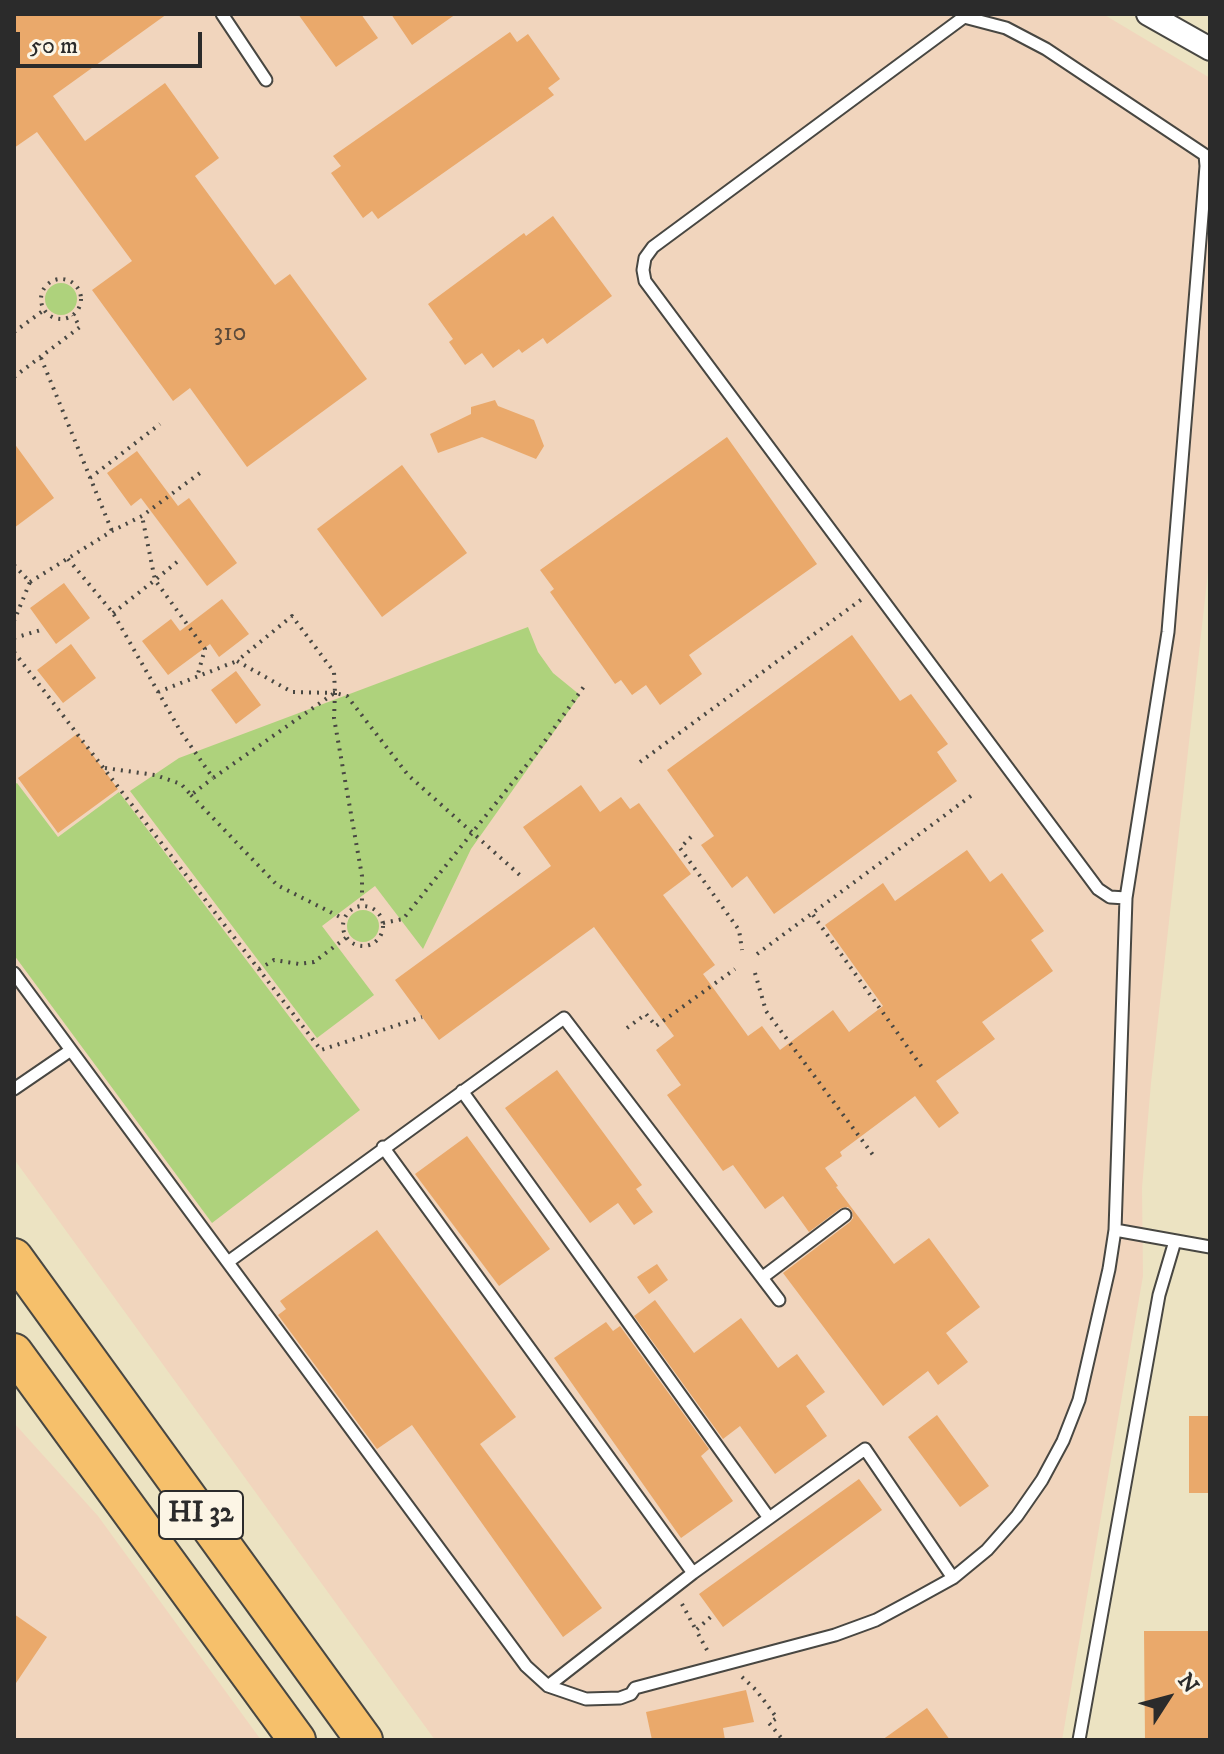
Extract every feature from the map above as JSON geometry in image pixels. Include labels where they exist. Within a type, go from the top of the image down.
[{"type":"main road","name":"HI 32","points":[[14,1257],[364,1740]]},
{"type":"main road","name":"HI 32","points":[[14,1352],[297,1740]]},
{"type":"street","points":[[1148,14],[1210,49]]},
{"type":"lane","points":[[222,14],[266,80]]},
{"type":"lane","points":[[14,973],[526,1666],[548,1686],[586,1699],[620,1698],[631,1694],[635,1688],[835,1635],[876,1620],[953,1578],[987,1550],[1017,1516],[1042,1480],[1063,1441],[1079,1400],[1109,1269],[1115,1230],[1126,898],[1168,632],[1205,155],[1046,49],[1006,28],[965,16],[653,247],[645,258],[645,281],[1098,889],[1110,897],[1126,898]]},
{"type":"lane","points":[[228,1262],[564,1018],[779,1300]]},
{"type":"lane","points":[[14,1089],[71,1050]]},
{"type":"lane","points":[[462,1091],[769,1518]]},
{"type":"lane","points":[[383,1147],[693,1573]]},
{"type":"lane","points":[[763,1277],[845,1215]]},
{"type":"lane","points":[[1115,1230],[1210,1247]]},
{"type":"lane","points":[[1079,1740],[1159,1295],[1175,1241]]},
{"type":"lane","points":[[548,1686],[672,1588],[865,1449],[953,1578]]},
{"type":"path","points":[[54,280],[73,284],[79,292],[81,302],[73,315],[58,319],[44,310],[41,302],[43,289],[54,280]]},
{"type":"path","points":[[14,332],[44,310]]},
{"type":"path","points":[[14,377],[80,327],[73,315]]},
{"type":"path","points":[[41,358],[112,531]]},
{"type":"path","points":[[90,478],[160,424]]},
{"type":"path","points":[[14,621],[30,582],[142,516],[200,473]]},
{"type":"path","points":[[142,516],[155,580],[205,649],[197,677]]},
{"type":"path","points":[[68,559],[113,613],[158,692],[213,778]]},
{"type":"path","points":[[113,613],[177,562]]},
{"type":"path","points":[[14,565],[30,582]]},
{"type":"path","points":[[640,762],[873,589]]},
{"type":"path","points":[[158,692],[237,661],[292,616],[334,672],[334,718],[362,876],[362,906]]},
{"type":"path","points":[[14,638],[41,630]]},
{"type":"path","points":[[14,652],[321,1050],[422,1017]]},
{"type":"path","points":[[237,661],[292,692],[347,696],[408,775],[522,877]]},
{"type":"path","points":[[383,923],[403,919],[537,752],[585,685]]},
{"type":"path","points":[[191,795],[335,693]]},
{"type":"path","points":[[105,768],[181,784],[277,885],[344,919]]},
{"type":"path","points":[[757,954],[975,793]]},
{"type":"path","points":[[691,837],[680,848],[739,930],[742,950]]},
{"type":"path","points":[[362,906],[376,910],[383,923],[382,934],[371,944],[355,944],[347,937],[344,919],[352,909],[362,906]]},
{"type":"path","points":[[813,915],[924,1070]]},
{"type":"path","points":[[259,969],[274,960],[299,964],[314,962],[347,937]]},
{"type":"path","points":[[627,1028],[646,1014],[656,1026],[735,969]]},
{"type":"path","points":[[755,973],[766,1011],[876,1159]]},
{"type":"path","points":[[672,1588],[708,1653]]},
{"type":"path","points":[[696,1630],[714,1614]]},
{"type":"path","points":[[735,1675],[756,1690],[777,1718],[769,1723],[783,1740]]},
{"type":"shaded area","points":[[14,14],[1103,14],[1210,78],[1210,554],[1151,1083],[1142,1188],[1143,1276],[1062,1740],[435,1740],[14,1159]]},
{"type":"shaded area","points":[[14,1423],[98,1516],[261,1740],[14,1740]]},
{"type":"green space","points":[[61,283],[72,288],[77,299],[72,310],[61,315],[50,310],[45,299],[50,288]]},
{"type":"green space","points":[[528,627],[538,652],[553,673],[580,695],[471,849],[423,949],[375,886],[322,926],[374,995],[317,1038],[130,791],[179,758]]},
{"type":"green space","points":[[17,783],[58,837],[119,792],[360,1110],[212,1223],[14,955],[14,785]]},
{"type":"green space","points":[[363,910],[374,915],[379,926],[374,937],[363,942],[352,937],[347,926],[352,915]]},
{"type":"building","points":[[14,14],[167,14],[53,96],[85,141],[165,83],[219,158],[195,176],[275,285],[290,274],[367,379],[247,467],[190,388],[173,401],[92,290],[132,261],[37,132],[14,148]]},
{"type":"building","points":[[298,14],[361,14],[378,38],[336,67]]},
{"type":"building","points":[[391,14],[456,14],[412,45]]},
{"type":"building","points":[[510,32],[517,42],[528,34],[560,79],[548,88],[554,95],[378,219],[372,211],[363,218],[331,173],[341,166],[333,156]]},
{"type":"building","points":[[553,216],[612,296],[547,344],[543,338],[522,353],[519,349],[493,368],[482,353],[465,365],[449,342],[453,339],[428,304],[524,233],[526,236]]},
{"type":"building","points":[[495,400],[498,406],[534,420],[544,446],[536,459],[482,437],[438,453],[430,434],[471,414],[471,407]]},
{"type":"building","points":[[727,437],[817,564],[689,655],[702,674],[660,705],[646,685],[632,695],[621,680],[615,684],[550,592],[554,589],[540,570]]},
{"type":"building","points":[[14,443],[54,498],[14,528]]},
{"type":"building","points":[[137,451],[178,506],[189,498],[237,563],[207,586],[141,498],[131,506],[107,473]]},
{"type":"building","points":[[402,465],[467,553],[382,617],[317,529]]},
{"type":"building","points":[[64,583],[90,618],[56,644],[30,608]]},
{"type":"building","points":[[222,599],[249,634],[219,657],[210,644],[168,675],[142,641],[171,619],[180,631]]},
{"type":"building","points":[[852,635],[900,701],[911,694],[948,744],[937,752],[957,781],[774,914],[747,876],[732,888],[701,845],[714,836],[667,770]]},
{"type":"building","points":[[71,644],[96,678],[63,703],[37,670]]},
{"type":"building","points":[[236,671],[261,705],[236,724],[211,690]]},
{"type":"building","points":[[77,734],[118,789],[58,833],[18,778]]},
{"type":"building","points":[[581,785],[600,812],[621,797],[630,809],[639,803],[691,874],[663,895],[715,965],[703,974],[748,1036],[762,1026],[780,1050],[833,1010],[849,1032],[883,1006],[825,925],[883,883],[895,901],[967,850],[990,882],[1002,873],[1044,931],[1031,940],[1053,971],[982,1022],[995,1039],[936,1081],[959,1113],[939,1128],[915,1096],[840,1152],[842,1156],[825,1168],[894,1264],[929,1238],[980,1307],[946,1333],[968,1362],[938,1385],[928,1371],[883,1406],[783,1273],[850,1222],[852,1211],[848,1207],[841,1208],[809,1232],[783,1196],[765,1209],[733,1165],[723,1171],[667,1095],[681,1085],[656,1050],[674,1036],[594,927],[439,1040],[395,980],[551,866],[523,827]]},
{"type":"building","points":[[557,1070],[642,1185],[636,1189],[653,1212],[634,1225],[618,1203],[590,1223],[505,1108]]},
{"type":"building","points":[[467,1136],[550,1249],[499,1286],[415,1174]]},
{"type":"building","points":[[377,1230],[516,1417],[480,1444],[602,1608],[563,1637],[412,1425],[377,1449],[278,1315],[286,1309],[280,1301]]},
{"type":"building","points":[[657,1264],[668,1280],[649,1294],[637,1277]]},
{"type":"building","points":[[655,1300],[694,1353],[741,1318],[778,1368],[797,1354],[825,1392],[806,1406],[827,1436],[775,1474],[740,1426],[723,1439],[634,1316]]},
{"type":"building","points":[[606,1322],[613,1331],[620,1326],[709,1449],[701,1456],[733,1501],[681,1538],[554,1358]]},
{"type":"building","points":[[937,1415],[989,1486],[960,1507],[908,1437]]},
{"type":"building","points":[[1189,1416],[1210,1416],[1210,1493],[1189,1493]]},
{"type":"building","points":[[859,1479],[882,1510],[723,1627],[699,1594]]},
{"type":"building","points":[[14,1614],[47,1637],[14,1686]]},
{"type":"building","points":[[1144,1631],[1210,1631],[1210,1740],[1145,1740]]},
{"type":"building","points":[[746,1690],[754,1722],[723,1728],[725,1740],[652,1740],[646,1712]]},
{"type":"building","points":[[927,1708],[950,1740],[882,1740]]}]
